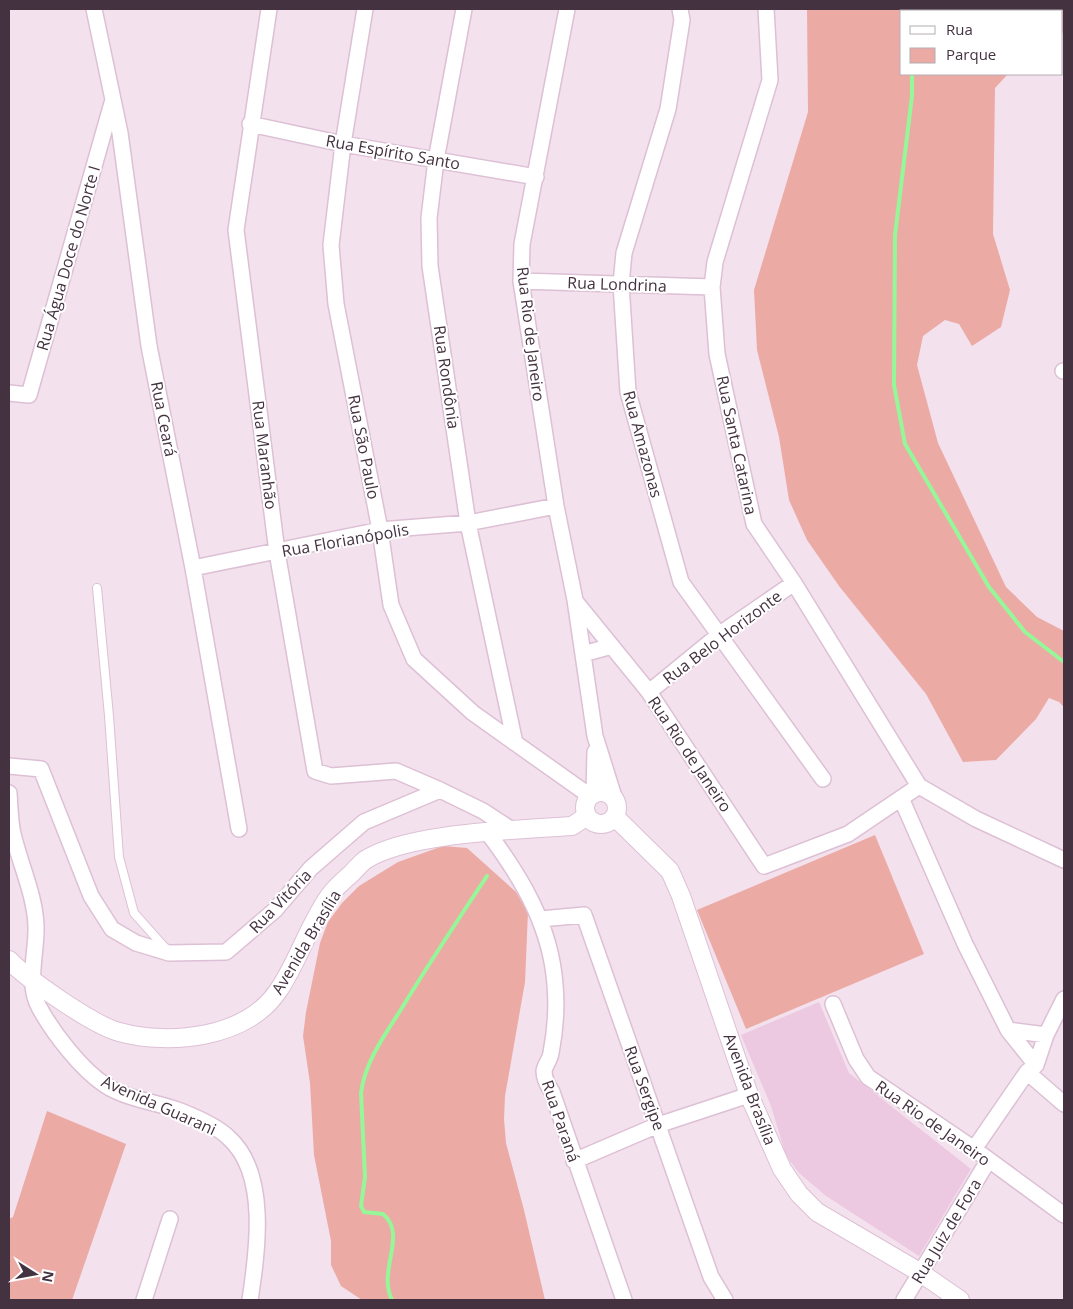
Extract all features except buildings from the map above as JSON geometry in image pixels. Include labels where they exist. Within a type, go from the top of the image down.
[{"type":"street","name":"Rua Ceará","points":[[94,9],[120,133],[149,346],[193,568],[239,830]]},
{"type":"street","name":"Rua Maranhão","points":[[269,9],[250,124],[236,230],[277,552],[315,771],[331,776],[396,771],[440,790]]},
{"type":"street","name":"Rua São Paulo","points":[[365,9],[343,144],[331,244],[336,304],[380,530],[392,605],[414,659],[474,714],[592,795]]},
{"type":"street","name":"Rua Rondônia","points":[[464,9],[436,160],[429,218],[430,266],[468,523],[515,743]]},
{"type":"street","name":"Rua Rio de Janeiro","points":[[567,9],[522,244],[521,281],[556,506],[575,600],[595,736],[615,808]]},
{"type":"street","name":"Rua Amazonas","points":[[680,9],[682,20],[668,109],[624,253],[621,284],[628,392],[681,582],[823,779]]},
{"type":"street","name":"Rua Santa Catarina","points":[[766,9],[770,80],[715,262],[712,287],[717,354],[754,524],[794,584],[919,786]]},
{"type":"street","name":"Rua Água Doce do Norte I","points":[[9,393],[29,395],[112,101]]},
{"type":"street","name":"Rua Espírito Santo","points":[[250,124],[343,144],[536,177]]},
{"type":"street","name":"Rua Londrina","points":[[521,281],[712,287]]},
{"type":"street","name":"Rua Florianópolis","points":[[193,568],[380,530],[468,523],[556,506]]},
{"type":"street","name":"Rua Belo Horizonte","points":[[649,692],[720,634],[794,584]]},
{"type":"street","name":"Rua Rio de Janeiro","points":[[575,600],[649,692],[764,866],[848,834],[901,798]]},
{"type":"street","points":[[583,654],[612,646]]},
{"type":"street","name":"Rua Rio de Janeiro","points":[[592,795],[595,736]]},
{"type":"street","name":"Rua Vitória","points":[[9,766],[41,769],[91,896],[112,929],[136,943],[170,953],[226,952],[275,910],[311,868],[364,822],[440,790]]},
{"type":"street","points":[[1064,860],[976,819],[919,786],[901,798],[965,944],[1008,1030],[1031,1069],[1064,1104]]},
{"type":"street","points":[[440,790],[483,811],[512,830]]},
{"type":"street","points":[[606,792],[615,808],[611,821],[601,824],[587,816],[586,805],[592,795],[606,792]]},
{"type":"street","name":"Avenida Guarani","points":[[9,793],[12,832],[36,924],[32,980],[38,1006],[48,1022],[79,1061],[106,1086],[137,1099],[182,1112],[208,1123],[230,1138],[245,1160],[254,1191],[258,1246],[250,1300]]},
{"type":"street","name":"Avenida Brasília","points":[[615,808],[670,871],[682,896],[749,1095],[782,1169],[799,1194],[817,1212],[843,1229],[921,1273],[960,1300]]},
{"type":"street","name":"Avenida Brasília","points":[[9,960],[32,980],[111,1028],[126,1033],[158,1037],[204,1036],[236,1026],[261,1010],[278,992],[330,895],[365,860],[409,842],[512,830],[572,826],[587,816]]},
{"type":"street","name":"Rua Paraná","points":[[488,833],[522,881],[540,919],[550,950],[555,984],[554,1039],[550,1058],[544,1070],[546,1081],[552,1092],[574,1162],[624,1300]]},
{"type":"street","name":"Rua Sergipe","points":[[540,919],[584,915],[711,1278],[725,1300]]},
{"type":"street","points":[[974,1149],[1031,1069],[1064,999]]},
{"type":"street","points":[[48,1022],[55,1008],[67,1002]]},
{"type":"street","name":"Rua Rio de Janeiro","points":[[833,1004],[856,1059],[868,1077],[974,1149],[988,1161],[1064,1214]]},
{"type":"street","points":[[1008,1030],[1046,1035]]},
{"type":"street","points":[[574,1162],[658,1126],[749,1095]]},
{"type":"street","name":"Rua Juiz de Fora","points":[[904,1300],[988,1161]]},
{"type":"street","points":[[144,1300],[170,1219]]},
{"type":"lane","points":[[96,588],[109,716],[119,857],[134,913],[170,953]]},
{"type":"shaded area","points":[[819,1002],[849,1073],[971,1169],[919,1256],[826,1196],[799,1173],[786,1156],[771,1106],[741,1035]]},
{"type":"green space","points":[[807,9],[1064,9],[1063,32],[1063,10],[900,10],[900,75],[1007,75],[995,88],[993,234],[1010,290],[1001,327],[972,346],[959,324],[945,320],[923,336],[917,365],[938,443],[1006,587],[1037,617],[1064,631],[1064,707],[1059,702],[1049,698],[1036,719],[996,760],[963,762],[926,694],[839,586],[807,540],[789,500],[779,437],[757,350],[754,290],[808,112]]},
{"type":"green space","points":[[875,835],[924,954],[746,1029],[697,910]]},
{"type":"green space","points":[[443,846],[467,848],[516,892],[528,912],[525,982],[505,1096],[504,1119],[506,1143],[545,1300],[362,1300],[341,1286],[331,1265],[331,1241],[314,1155],[310,1083],[303,1036],[320,943],[328,922],[342,903],[359,886],[398,862]]},
{"type":"green space","points":[[47,1111],[126,1144],[72,1300],[9,1300],[9,1219],[13,1217]]},
{"type":"waterway","points":[[912,75],[912,96],[895,235],[894,385],[905,444],[989,587],[1025,632],[1064,662]]},
{"type":"waterway","points":[[392,1300],[388,1289],[393,1243],[393,1232],[390,1222],[383,1214],[364,1212],[361,1206],[365,1177],[361,1093],[363,1082],[371,1060],[382,1040],[487,876]]}]
